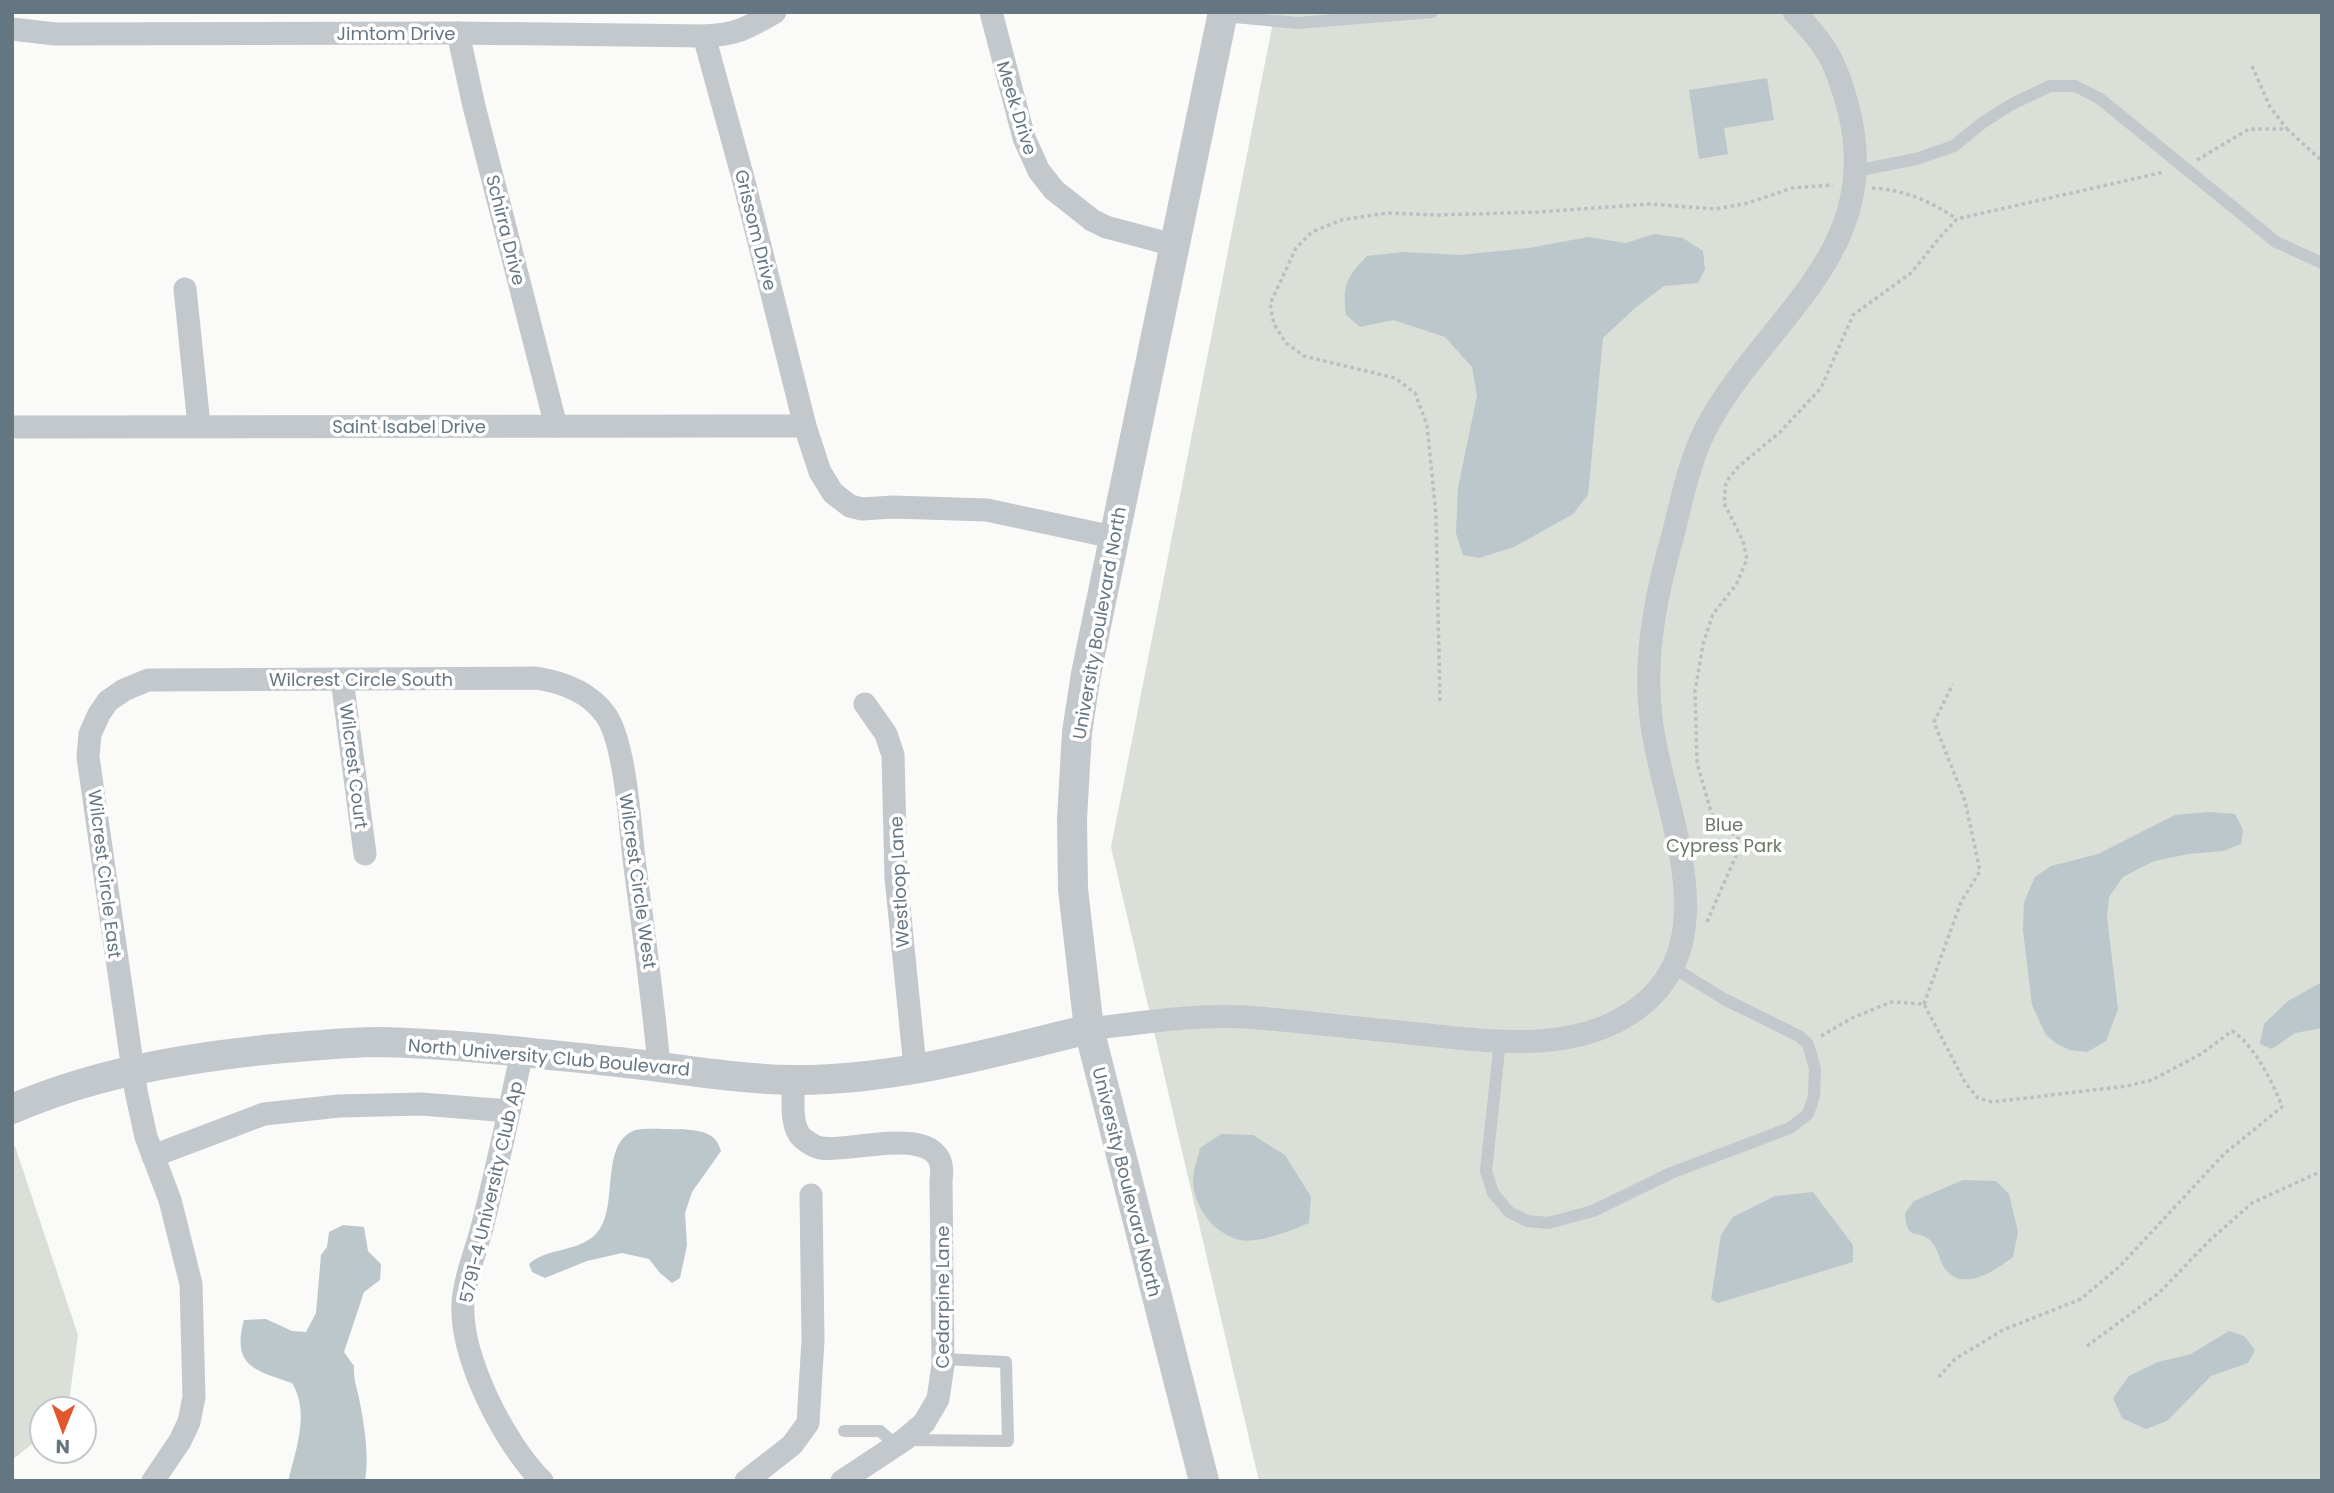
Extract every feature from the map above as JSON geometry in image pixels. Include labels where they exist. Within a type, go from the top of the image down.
[{"type":"street","name":"Jimtom Drive","points":[[12,30],[55,34],[458,33],[704,36],[729,35],[748,28],[775,12]]},
{"type":"street","name":"Meek Drive","points":[[991,12],[1024,138],[1039,171],[1054,190],[1092,220],[1131,235],[1174,245]]},
{"type":"street","points":[[1089,1029],[1203,1016],[1244,1017],[1500,1041],[1543,1041],[1608,1026],[1633,1012],[1655,994],[1682,945],[1686,917],[1685,888],[1673,817],[1654,740],[1649,683],[1652,629],[1670,545],[1695,453],[1708,424],[1732,386],[1796,307],[1826,262],[1850,206],[1855,179],[1852,124],[1832,57],[1812,30],[1794,12]]},
{"type":"street","name":"University Boulevard North","points":[[1204,1481],[1089,1029],[1073,889],[1072,819],[1080,709],[1113,537],[1223,14]]},
{"type":"street","name":"Schirra Drive","points":[[458,33],[474,106],[556,426]]},
{"type":"street","name":"Grissom Drive","points":[[704,36],[743,178],[805,426],[824,483],[850,506],[862,509],[987,510],[1113,537]]},
{"type":"street","points":[[185,289],[199,425]]},
{"type":"street","name":"Saint Isabel Drive","points":[[12,427],[805,426]]},
{"type":"street","name":"Wilcrest Circle South","points":[[124,690],[148,680],[536,678],[556,681],[595,703]]},
{"type":"street","name":"Wilcrest Court","points":[[342,679],[365,853]]},
{"type":"street","name":"Wilcrest Circle East","points":[[124,690],[108,701],[99,713],[90,734],[88,757],[135,1069],[136,1091],[146,1137],[170,1200],[191,1284],[194,1397],[189,1422],[180,1441],[153,1481]]},
{"type":"street","name":"Wilcrest Circle West","points":[[595,703],[612,726],[622,766],[653,988],[659,1066]]},
{"type":"street","name":"Westloop Lane","points":[[865,704],[886,734],[893,755],[896,878],[915,1067]]},
{"type":"street","name":"North University Club Boulevard","points":[[12,1109],[32,1100],[135,1069],[239,1052],[344,1044],[380,1042],[522,1052],[793,1080],[859,1077],[1007,1049],[1089,1029]]},
{"type":"street","name":"5791-4 University Club Ap","points":[[522,1052],[463,1305],[471,1353],[482,1387],[521,1456],[542,1481]]},
{"type":"street","name":"Cedarpine Lane","points":[[793,1080],[795,1126],[800,1136],[819,1148],[910,1144],[929,1148],[939,1157],[943,1167],[943,1359],[938,1399],[924,1423],[900,1442]]},
{"type":"street","points":[[153,1156],[264,1114],[339,1107],[421,1104],[509,1111]]},
{"type":"street","points":[[746,1481],[792,1446],[808,1423],[813,1340],[811,1195]]},
{"type":"street","points":[[842,1481],[900,1442]]},
{"type":"lane","points":[[1223,14],[1298,23],[1432,12]]},
{"type":"lane","points":[[1855,179],[1954,146],[1992,117],[2050,86],[2075,86],[2099,98],[2276,242],[2322,263]]},
{"type":"lane","points":[[1500,1041],[1486,1171],[1493,1194],[1509,1212],[1527,1221],[1548,1223],[1593,1211],[1671,1173],[1790,1128],[1808,1114],[1814,1096],[1815,1069],[1808,1044],[1671,967]]},
{"type":"lane","points":[[844,1431],[880,1431],[900,1442],[1008,1441],[1006,1362],[943,1359]]},
{"type":"path","points":[[2252,66],[2270,107],[2287,129],[2322,161]]},
{"type":"path","points":[[1705,926],[1742,842],[1712,815],[1697,763],[1695,691],[1703,644],[1713,614],[1736,585],[1747,559],[1743,541],[1724,503],[1726,482],[1738,467],[1780,432],[1821,387],[1853,315],[1911,273],[1957,219],[2184,167],[2249,129],[2287,129]]},
{"type":"path","points":[[1440,701],[1436,515],[1427,425],[1415,393],[1395,378],[1304,356],[1286,343],[1274,324],[1270,304],[1296,248],[1312,232],[1341,220],[1388,213],[1527,213],[1650,204],[1716,209],[1748,203],[1792,188],[1835,185],[1855,179],[1933,203],[1957,219]]},
{"type":"path","points":[[1936,1380],[1955,1359],[2003,1330],[2081,1299],[2120,1266],[2224,1154],[2282,1107],[2276,1088],[2242,1037],[2232,1031],[2201,1054],[2152,1080],[2127,1086],[1992,1101],[1979,1098],[1966,1084],[1924,1004],[1961,901],[1980,871],[1965,801],[1934,722],[1954,684]]},
{"type":"path","points":[[1808,1044],[1852,1018],[1891,1002],[1924,1004]]},
{"type":"path","points":[[2087,1346],[2159,1293],[2209,1241],[2252,1203],[2322,1171]]},
{"type":"green space","name":"Blue Cypress Park","points":[[1275,12],[2322,12],[2322,1481],[1259,1481],[1111,847]]},
{"type":"green space","points":[[15,1146],[78,1335],[70,1395],[28,1395],[28,1447],[12,1460],[12,1148]]},
{"type":"shaded area","points":[[1767,78],[1774,120],[1724,128],[1728,154],[1699,159],[1689,90]]},
{"type":"shaded area","points":[[1654,234],[1683,238],[1703,251],[1705,269],[1698,283],[1664,286],[1603,338],[1588,495],[1573,514],[1514,547],[1479,558],[1463,555],[1456,533],[1458,488],[1477,396],[1472,367],[1445,337],[1393,320],[1360,327],[1346,315],[1347,282],[1367,256],[1404,252],[1460,255],[1529,248],[1588,237],[1626,243]]},
{"type":"shaded area","points":[[2209,812],[2235,814],[2243,830],[2241,844],[2223,851],[2154,861],[2123,877],[2109,897],[2107,917],[2118,1009],[2106,1041],[2087,1052],[2070,1050],[2057,1044],[2046,1035],[2032,1005],[2023,930],[2024,902],[2035,877],[2051,866],[2098,854],[2175,815]]},
{"type":"shaded area","points":[[2322,982],[2322,1028],[2295,1033],[2272,1049],[2260,1044],[2264,1024],[2288,1001]]},
{"type":"shaded area","points":[[681,1129],[711,1136],[719,1144],[721,1151],[692,1192],[685,1213],[687,1245],[680,1278],[672,1283],[649,1259],[622,1253],[587,1261],[545,1278],[532,1272],[529,1264],[537,1259],[580,1244],[596,1234],[607,1209],[616,1150],[623,1139],[637,1130]]},
{"type":"shaded area","points":[[1221,1134],[1253,1135],[1285,1155],[1311,1197],[1309,1223],[1275,1236],[1247,1241],[1221,1232],[1207,1218],[1197,1200],[1193,1176],[1200,1148]]},
{"type":"shaded area","points":[[1963,1180],[1996,1181],[2009,1194],[2018,1232],[2013,1257],[1989,1273],[1971,1279],[1953,1276],[1946,1270],[1931,1241],[1910,1232],[1905,1213],[1914,1201]]},
{"type":"shaded area","points":[[1813,1192],[1853,1245],[1853,1262],[1718,1303],[1711,1299],[1721,1235],[1733,1217],[1775,1196]]},
{"type":"shaded area","points":[[343,1225],[364,1227],[368,1251],[381,1264],[380,1280],[364,1292],[344,1352],[354,1366],[366,1452],[365,1481],[288,1481],[300,1431],[297,1394],[292,1383],[267,1375],[244,1357],[241,1335],[244,1320],[266,1319],[292,1331],[306,1332],[316,1313],[321,1255],[327,1247],[329,1232]]},
{"type":"shaded area","points":[[2229,1331],[2244,1336],[2255,1350],[2248,1363],[2211,1376],[2167,1421],[2146,1429],[2122,1418],[2113,1398],[2129,1376],[2158,1362],[2191,1354]]}]
